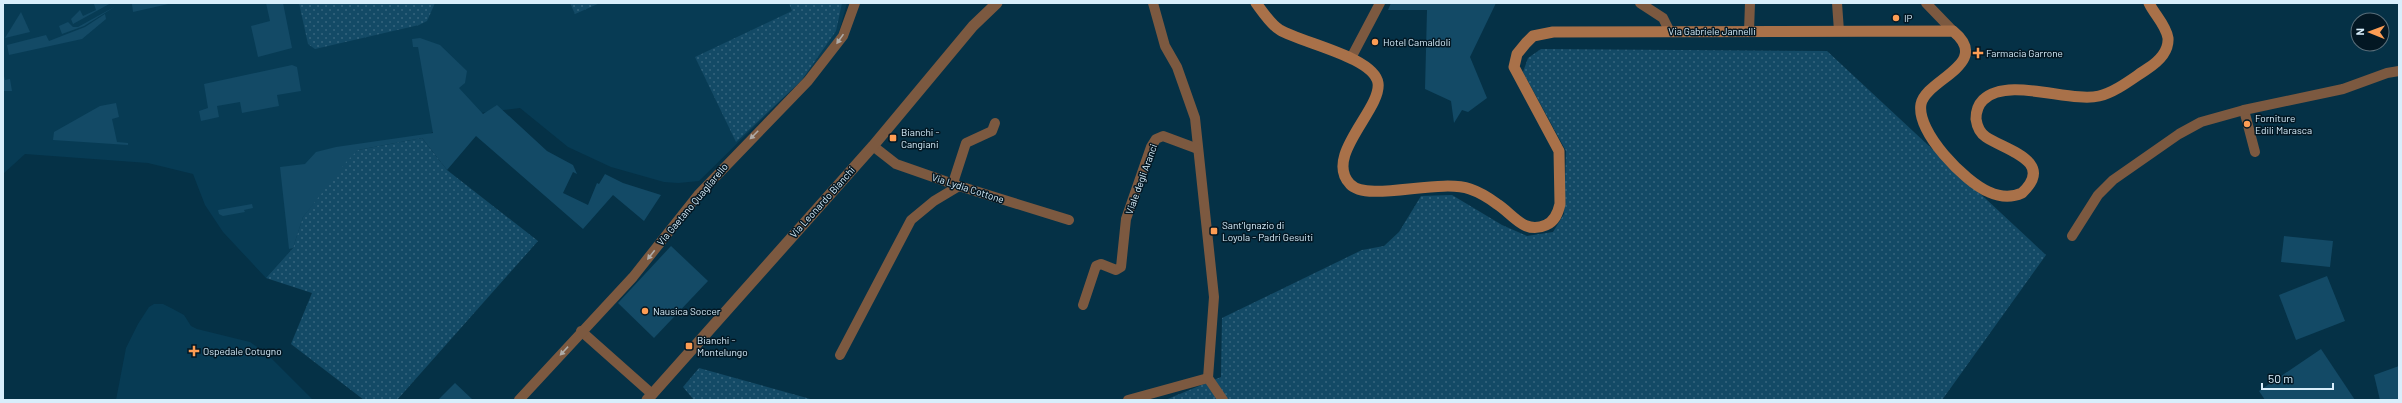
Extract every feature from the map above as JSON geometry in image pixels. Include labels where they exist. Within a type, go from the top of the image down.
[{"type":"main road","name":"Via Gabriele Jannelli","points":[[1256,3],[1278,29],[1304,42],[1351,58],[1372,70],[1376,76],[1378,90],[1344,156],[1343,172],[1350,185],[1357,190],[1368,192],[1450,184],[1471,189],[1498,204],[1525,226],[1541,228],[1551,222],[1559,212],[1559,151],[1514,67],[1518,54],[1533,36],[1553,32],[1669,30],[1953,31]]},
{"type":"main road","points":[[1953,31],[1960,37],[1964,47],[1964,56],[1955,70],[1926,93],[1921,103],[1920,113],[1925,127],[1939,148],[1968,177],[1988,192],[2008,197],[2015,196],[2028,188],[2032,173],[2028,160],[2014,149],[1986,137],[1980,131],[1976,115],[1983,100],[1989,95],[2010,91],[2047,92],[2085,98],[2100,96],[2111,91],[2158,62],[2165,52],[2168,37],[2149,3]]},
{"type":"street","name":"Via Gaetano Quagliarello","points":[[519,400],[581,331],[633,277],[702,190],[808,81],[843,36],[855,3]]},
{"type":"street","name":"Via Leonardo Bianchi","points":[[650,397],[873,146],[973,26],[996,3]]},
{"type":"street","points":[[1153,3],[1165,46],[1177,67],[1195,118],[1214,297],[1208,378],[1223,400]]},
{"type":"street","points":[[1351,58],[1380,3]]},
{"type":"street","points":[[1640,3],[1654,10],[1663,18],[1669,30]]},
{"type":"street","points":[[1749,31],[1750,3]]},
{"type":"street","points":[[1837,3],[1839,30]]},
{"type":"street","points":[[1926,3],[1953,31]]},
{"type":"street","points":[[2072,236],[2098,195],[2113,180],[2179,134],[2201,122],[2244,110],[2342,90],[2387,73],[2399,71]]},
{"type":"street","points":[[2244,110],[2255,152]]},
{"type":"street","points":[[840,355],[911,220],[956,185],[966,143],[992,131],[995,123]]},
{"type":"street","name":"Viale degli Aranci","points":[[1083,305],[1096,266],[1101,264],[1117,270],[1121,267],[1126,219],[1151,147],[1156,139],[1163,136],[1198,149]]},
{"type":"street","name":"Via Lydia Cottone","points":[[873,146],[896,164],[956,185],[1069,220]]},
{"type":"street","points":[[581,331],[650,397]]},
{"type":"street","points":[[1128,400],[1208,378]]},
{"type":"shaded area","points":[[3,3],[847,3],[838,35],[801,81],[699,181],[678,183],[664,182],[611,167],[568,147],[520,108],[464,115],[422,138],[358,150],[293,248],[266,278],[223,232],[205,205],[193,174],[148,163],[25,154],[3,174]]},
{"type":"shaded area","points":[[111,3],[73,24],[71,19],[80,10],[83,16],[96,10],[94,4]]},
{"type":"shaded area","points":[[173,3],[133,12],[132,4]]},
{"type":"shaded area","points":[[266,3],[283,3],[292,48],[258,57],[251,26],[270,21]]},
{"type":"shaded area","points":[[299,3],[435,3],[427,21],[419,25],[315,49],[308,44]]},
{"type":"shaded area","points":[[570,3],[600,3],[575,14]]},
{"type":"shaded area","points":[[789,3],[842,3],[836,31],[801,81],[736,142],[695,57],[792,11]]},
{"type":"shaded area","points":[[1391,3],[1496,3],[1470,57],[1487,98],[1468,112],[1462,110],[1454,123],[1451,101],[1425,89],[1427,10],[1388,10]]},
{"type":"shaded area","points":[[116,6],[84,26],[62,34],[59,26],[68,22],[73,27],[78,27]]},
{"type":"shaded area","points":[[21,12],[30,32],[5,38]]},
{"type":"shaded area","points":[[105,14],[106,19],[82,39],[9,55],[7,45],[46,35],[49,41],[85,27]]},
{"type":"shaded area","points":[[420,38],[440,45],[467,71],[465,83],[459,88],[483,114],[497,105],[547,151],[573,165],[577,174],[573,172],[563,193],[588,205],[597,183],[599,184],[605,174],[623,183],[661,195],[644,221],[613,195],[583,229],[476,136],[447,170],[422,138],[358,150],[303,217],[293,248],[289,249],[280,167],[305,164],[316,152],[336,147],[433,133],[418,47],[413,47],[412,39]]},
{"type":"shaded area","points":[[1541,49],[1827,51],[2046,255],[1942,400],[1165,400],[1221,377],[1222,318],[1362,250],[1384,246],[1399,232],[1421,196],[1452,195],[1502,225],[1527,236],[1553,232],[1564,214],[1566,151],[1523,72],[1528,58]]},
{"type":"shaded area","points":[[292,65],[297,67],[301,91],[277,95],[279,106],[242,113],[240,102],[217,106],[219,117],[201,121],[199,111],[208,108],[204,84]]},
{"type":"shaded area","points":[[3,72],[5,80],[10,79],[12,91],[3,91]]},
{"type":"shaded area","points":[[116,103],[119,117],[112,119],[117,142],[128,143],[128,145],[53,140],[54,132],[100,106]]},
{"type":"shaded area","points":[[422,138],[447,170],[538,241],[397,400],[364,400],[291,344],[312,293],[266,278],[293,248],[303,217],[347,161],[358,150]]},
{"type":"shaded area","points":[[252,204],[253,208],[244,210],[245,212],[223,216],[219,214],[218,210]]},
{"type":"shaded area","points":[[2284,236],[2333,241],[2330,267],[2281,262]]},
{"type":"shaded area","points":[[671,246],[708,281],[654,338],[618,303]]},
{"type":"shaded area","points":[[2327,276],[2345,321],[2296,340],[2279,295]]},
{"type":"shaded area","name":"Ospedale Cotugno","points":[[154,304],[163,304],[184,315],[191,326],[197,329],[250,342],[266,353],[313,400],[116,400],[126,348],[138,324],[149,307]]},
{"type":"shaded area","points":[[2321,349],[2355,400],[2265,400],[2259,391]]},
{"type":"shaded area","points":[[2399,366],[2399,400],[2380,400],[2374,375]]},
{"type":"shaded area","points":[[699,368],[814,400],[694,400],[683,387]]},
{"type":"shaded area","points":[[455,383],[473,400],[438,400]]},
{"type":"place","name":"IP","points":[[1896,18]]},
{"type":"place","name":"Hotel Camaldoli","points":[[1375,42]]},
{"type":"place","name":"Farmacia Garrone","points":[[1978,53]]},
{"type":"place","name":"Forniture Edili Marasca","points":[[2247,124]]},
{"type":"place","name":"Bianchi - Cangiani","points":[[893,138]]},
{"type":"place","name":"Sant'Ignazio di Loyola - Padri Gesuiti","points":[[1214,231]]},
{"type":"place","name":"Nausica Soccer","points":[[645,311]]},
{"type":"place","name":"Bianchi - Montelungo","points":[[689,346]]},
{"type":"place","name":"Ospedale Cotugno","points":[[194,351]]}]
